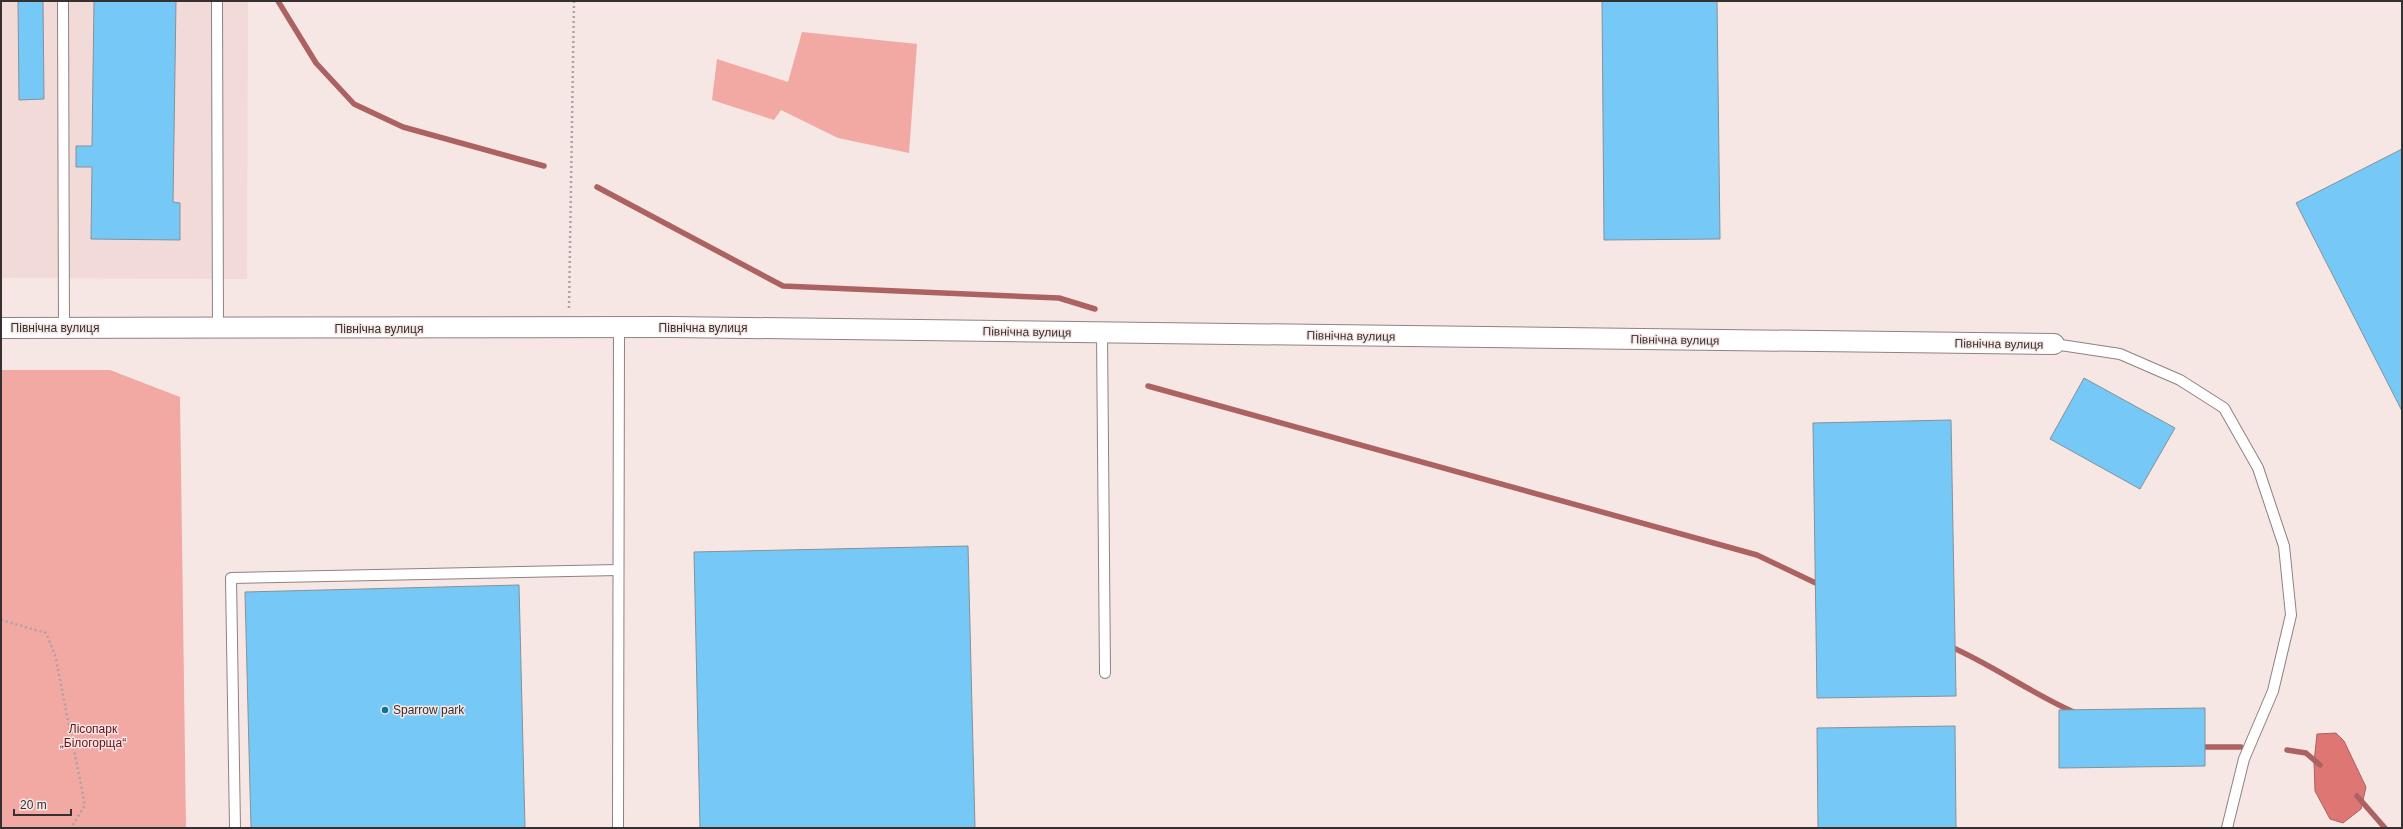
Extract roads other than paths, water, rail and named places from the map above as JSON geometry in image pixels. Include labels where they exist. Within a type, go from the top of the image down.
[{"type":"street","name":"Північна вулиця","points":[[1,328],[619,328],[2054,344]]},
{"type":"lane","points":[[63,1],[64,328]]},
{"type":"lane","points":[[217,1],[218,329]]},
{"type":"lane","points":[[618,828],[619,328]]},
{"type":"lane","points":[[1102,333],[1105,673]]},
{"type":"lane","points":[[2054,344],[2120,354],[2180,380],[2224,408],[2258,468],[2284,546],[2291,615],[2273,691],[2244,759],[2227,828]]},
{"type":"lane","points":[[236,828],[231,578],[618,570]]},
{"type":"waterway","points":[[278,1],[316,63],[354,104],[403,127],[544,166]]},
{"type":"waterway","points":[[597,187],[783,286],[1059,298],[1095,309]]},
{"type":"waterway","points":[[1148,386],[1757,555],[1822,586]]},
{"type":"waterway","points":[[1949,646],[2076,713]]},
{"type":"waterway","points":[[2197,747],[2241,747]]},
{"type":"waterway","points":[[2287,750],[2306,753],[2320,765]]},
{"type":"waterway","points":[[2357,796],[2385,828]]},
{"type":"place","name":"Sparrow park","points":[[385,710]]},
{"type":"park label","name":"Лісопарк „Білогорща“","points":[[93,736]]}]
